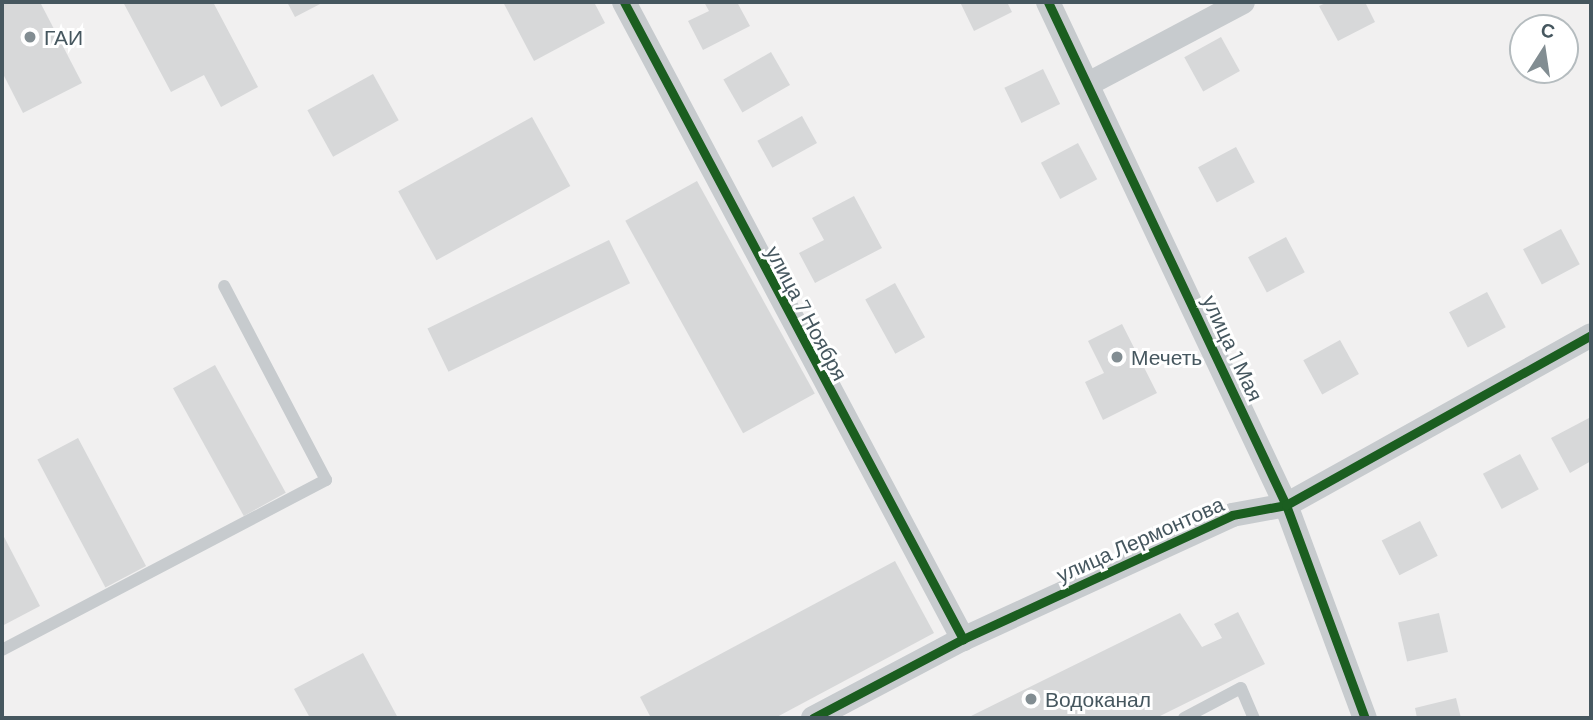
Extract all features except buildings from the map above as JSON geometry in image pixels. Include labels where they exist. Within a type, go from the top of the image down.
[{"type":"street","name":"улица 7 Ноября","points":[[624,2],[963,639]]},
{"type":"street","name":"улица 1 Мая","points":[[1048,2],[1090,83],[1286,505],[1365,718]]},
{"type":"street","points":[[1090,83],[1243,2]]},
{"type":"street","name":"улица Лермонтова","points":[[813,718],[963,639],[1232,515],[1286,505],[1591,335]]},
{"type":"lane","points":[[2,650],[326,480],[224,286]]},
{"type":"lane","points":[[1184,718],[1241,688],[1254,718]]},
{"type":"cycle path","points":[[624,2],[963,639]]},
{"type":"cycle path","points":[[1048,2],[1286,505],[1365,718]]},
{"type":"cycle path","points":[[813,718],[963,639],[1232,515],[1286,505],[1591,335]]},
{"type":"place","name":"ГАИ","points":[[30,37]]},
{"type":"place","name":"Мечеть","points":[[1117,357]]},
{"type":"place","name":"Водоканал","points":[[1031,699]]}]
